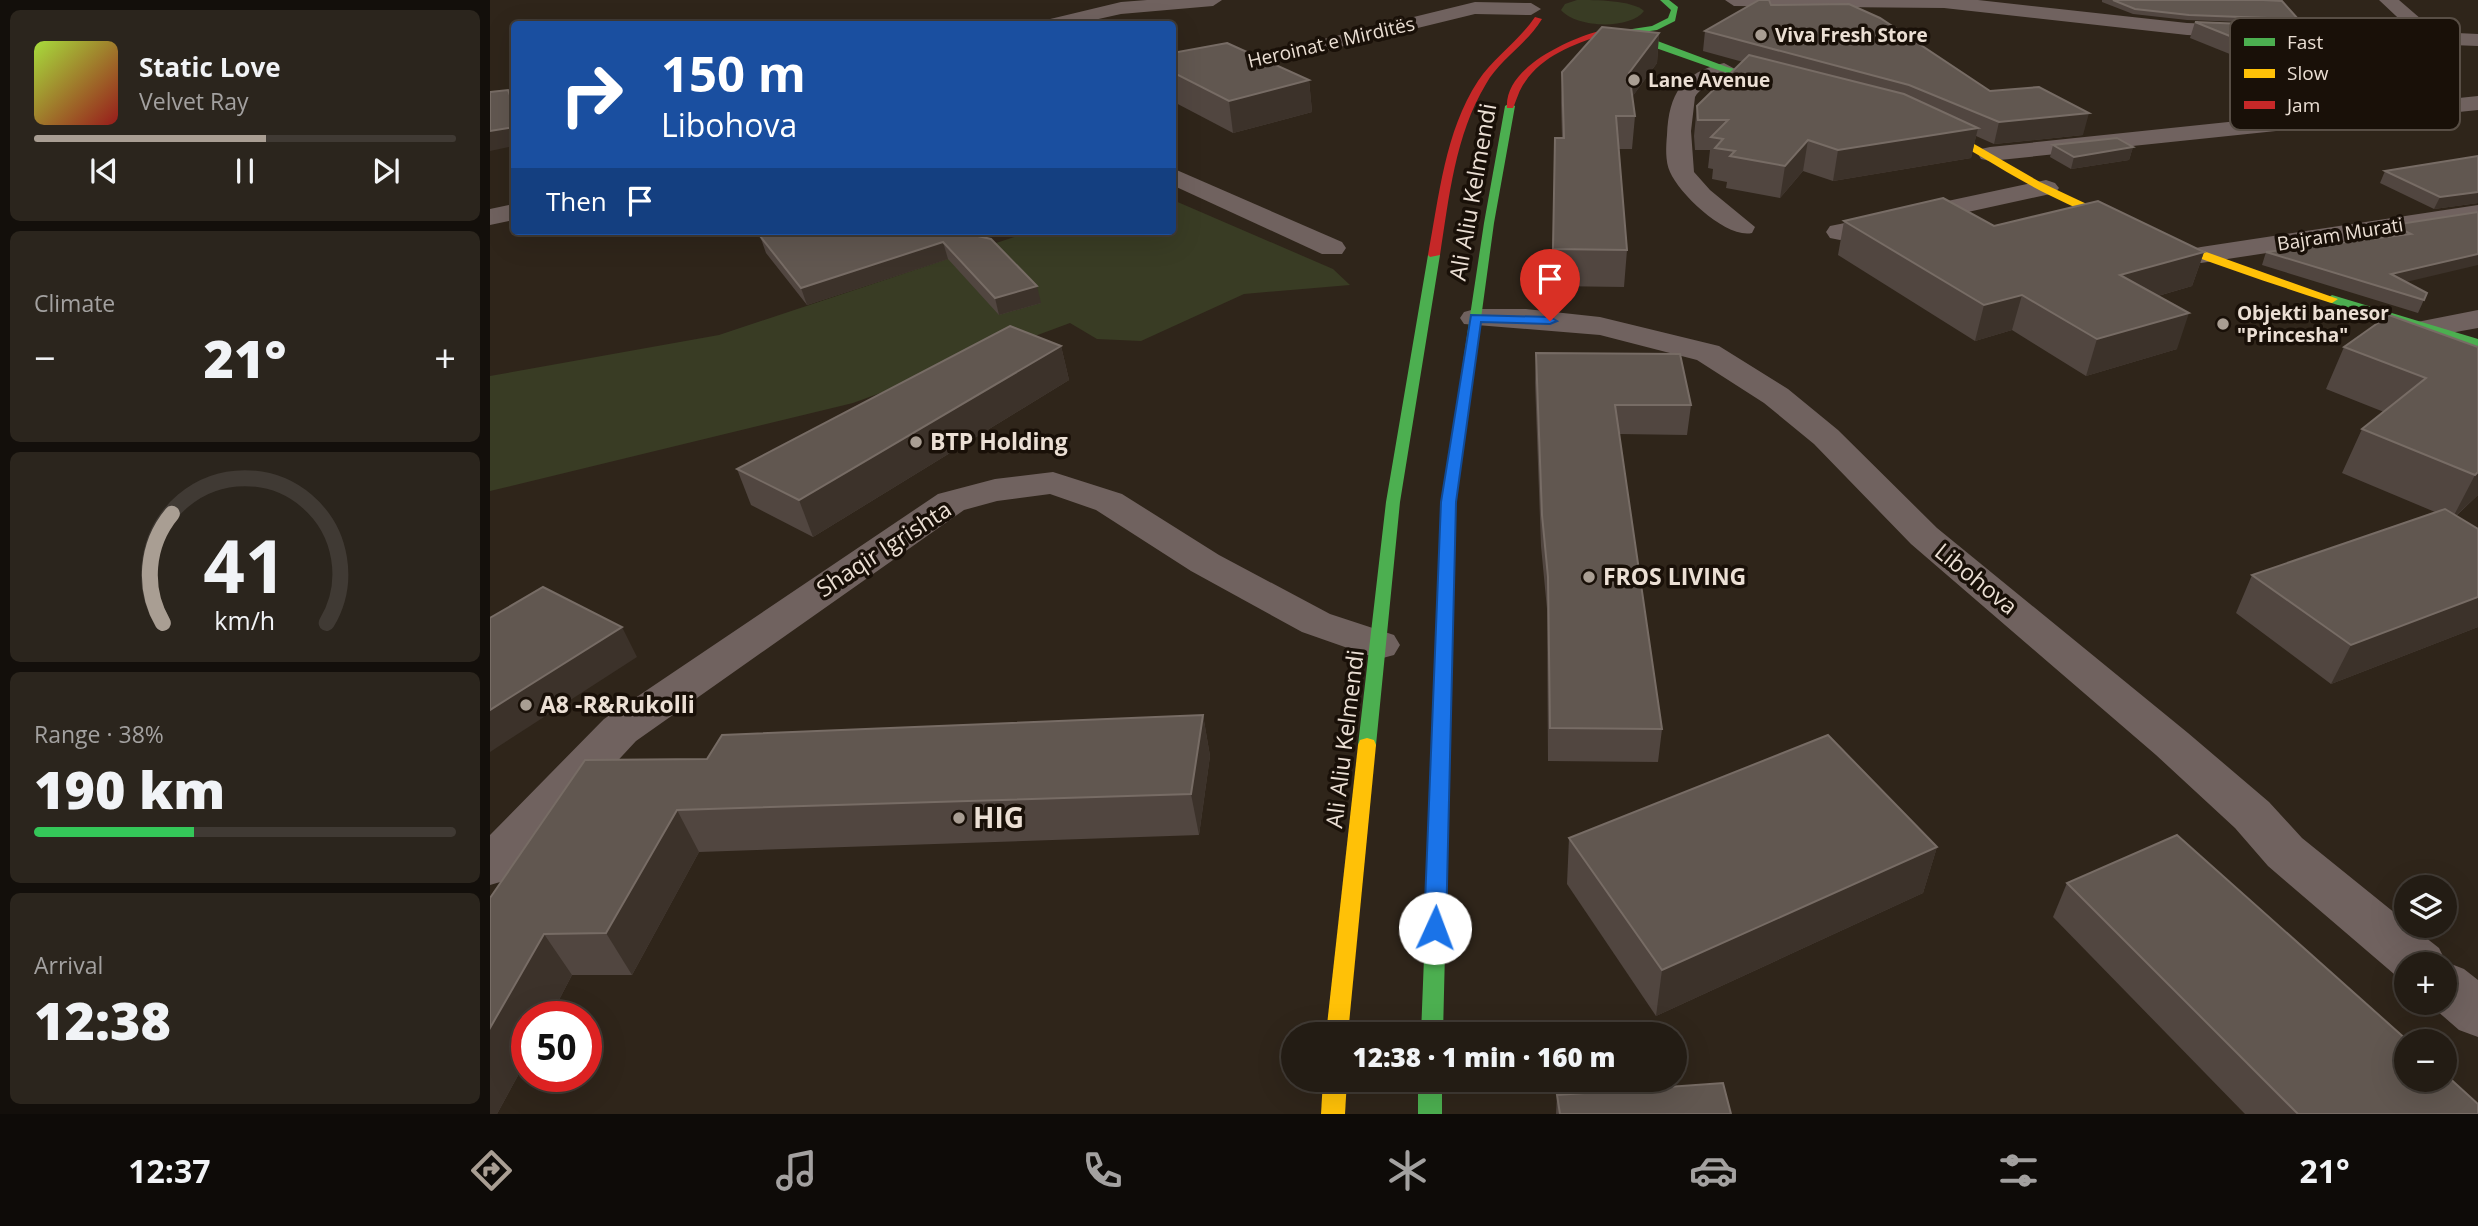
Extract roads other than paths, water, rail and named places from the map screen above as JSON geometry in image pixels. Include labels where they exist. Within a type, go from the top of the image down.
[{"type":"main road","points":[[1536,10],[1560,27],[1599,33],[1625,32],[1654,28],[1672,19],[1675,9],[1664,0]]},
{"type":"main road","name":"Ali Aliu Kelmendi","points":[[1338,1022],[1349,896],[1393,502],[1440,222],[1460,131],[1482,82],[1529,36],[1536,10]]},
{"type":"main road","points":[[1625,32],[1724,69],[1805,89]]},
{"type":"main road","name":"Ali Aliu Kelmendi","points":[[1432,1022],[1448,502],[1508,115],[1517,87],[1553,49],[1599,33]]},
{"type":"main road","points":[[1908,118],[1990,154],[2015,172],[2046,188],[2201,255],[2277,282],[2478,343]]},
{"type":"main road","points":[[1333,1114],[1334,1092]]},
{"type":"main road","points":[[1430,1092],[1430,1114]]},
{"type":"street","points":[[1066,21],[1121,8],[1213,0]]},
{"type":"street","points":[[1734,0],[1944,2],[2187,29],[2230,31]]},
{"type":"street","points":[[2388,0],[2408,18]]},
{"type":"street","name":"Heroinat e Mirditës","points":[[1176,75],[1299,51],[1475,8],[1536,10]]},
{"type":"street","points":[[2460,40],[2478,40]]},
{"type":"street","points":[[1724,69],[1695,84],[1686,92],[1682,101],[1679,132],[1682,171],[1710,202],[1742,227]]},
{"type":"street","points":[[2460,105],[2478,103]]},
{"type":"street","points":[[1990,154],[2230,129]]},
{"type":"street","points":[[1176,177],[1332,248]]},
{"type":"street","points":[[1840,232],[2046,188]]},
{"type":"street","points":[[490,217],[511,213]]},
{"type":"street","name":"Bajram Murati","points":[[2201,255],[2478,213]]},
{"type":"street","name":"Libohova","points":[[1475,318],[1526,318],[1600,326],[1696,350],[1708,354],[1776,396],[1826,438],[1924,537],[2172,744],[2252,815],[2285,852],[2406,952]]},
{"type":"street","points":[[2428,328],[2478,319]]},
{"type":"street","name":"Shaqir Igrishta","points":[[490,866],[620,730],[951,502],[995,490],[1053,484],[1109,502],[1205,564],[1316,623],[1379,645]]},
{"type":"street","points":[[2457,995],[2478,1013]]},
{"type":"place","name":"Viva Fresh Store","points":[[1761,35]]},
{"type":"place","name":"Lane Avenue","points":[[1634,80]]},
{"type":"place","name":"Objekti banesor \"Princesha\"","points":[[2223,324]]},
{"type":"place","name":"BTP Holding","points":[[916,442]]},
{"type":"place","name":"FROS LIVING","points":[[1589,577]]},
{"type":"place","name":"A8 -R&Rukolli","points":[[526,705]]},
{"type":"place","name":"HIG","points":[[959,818]]}]
